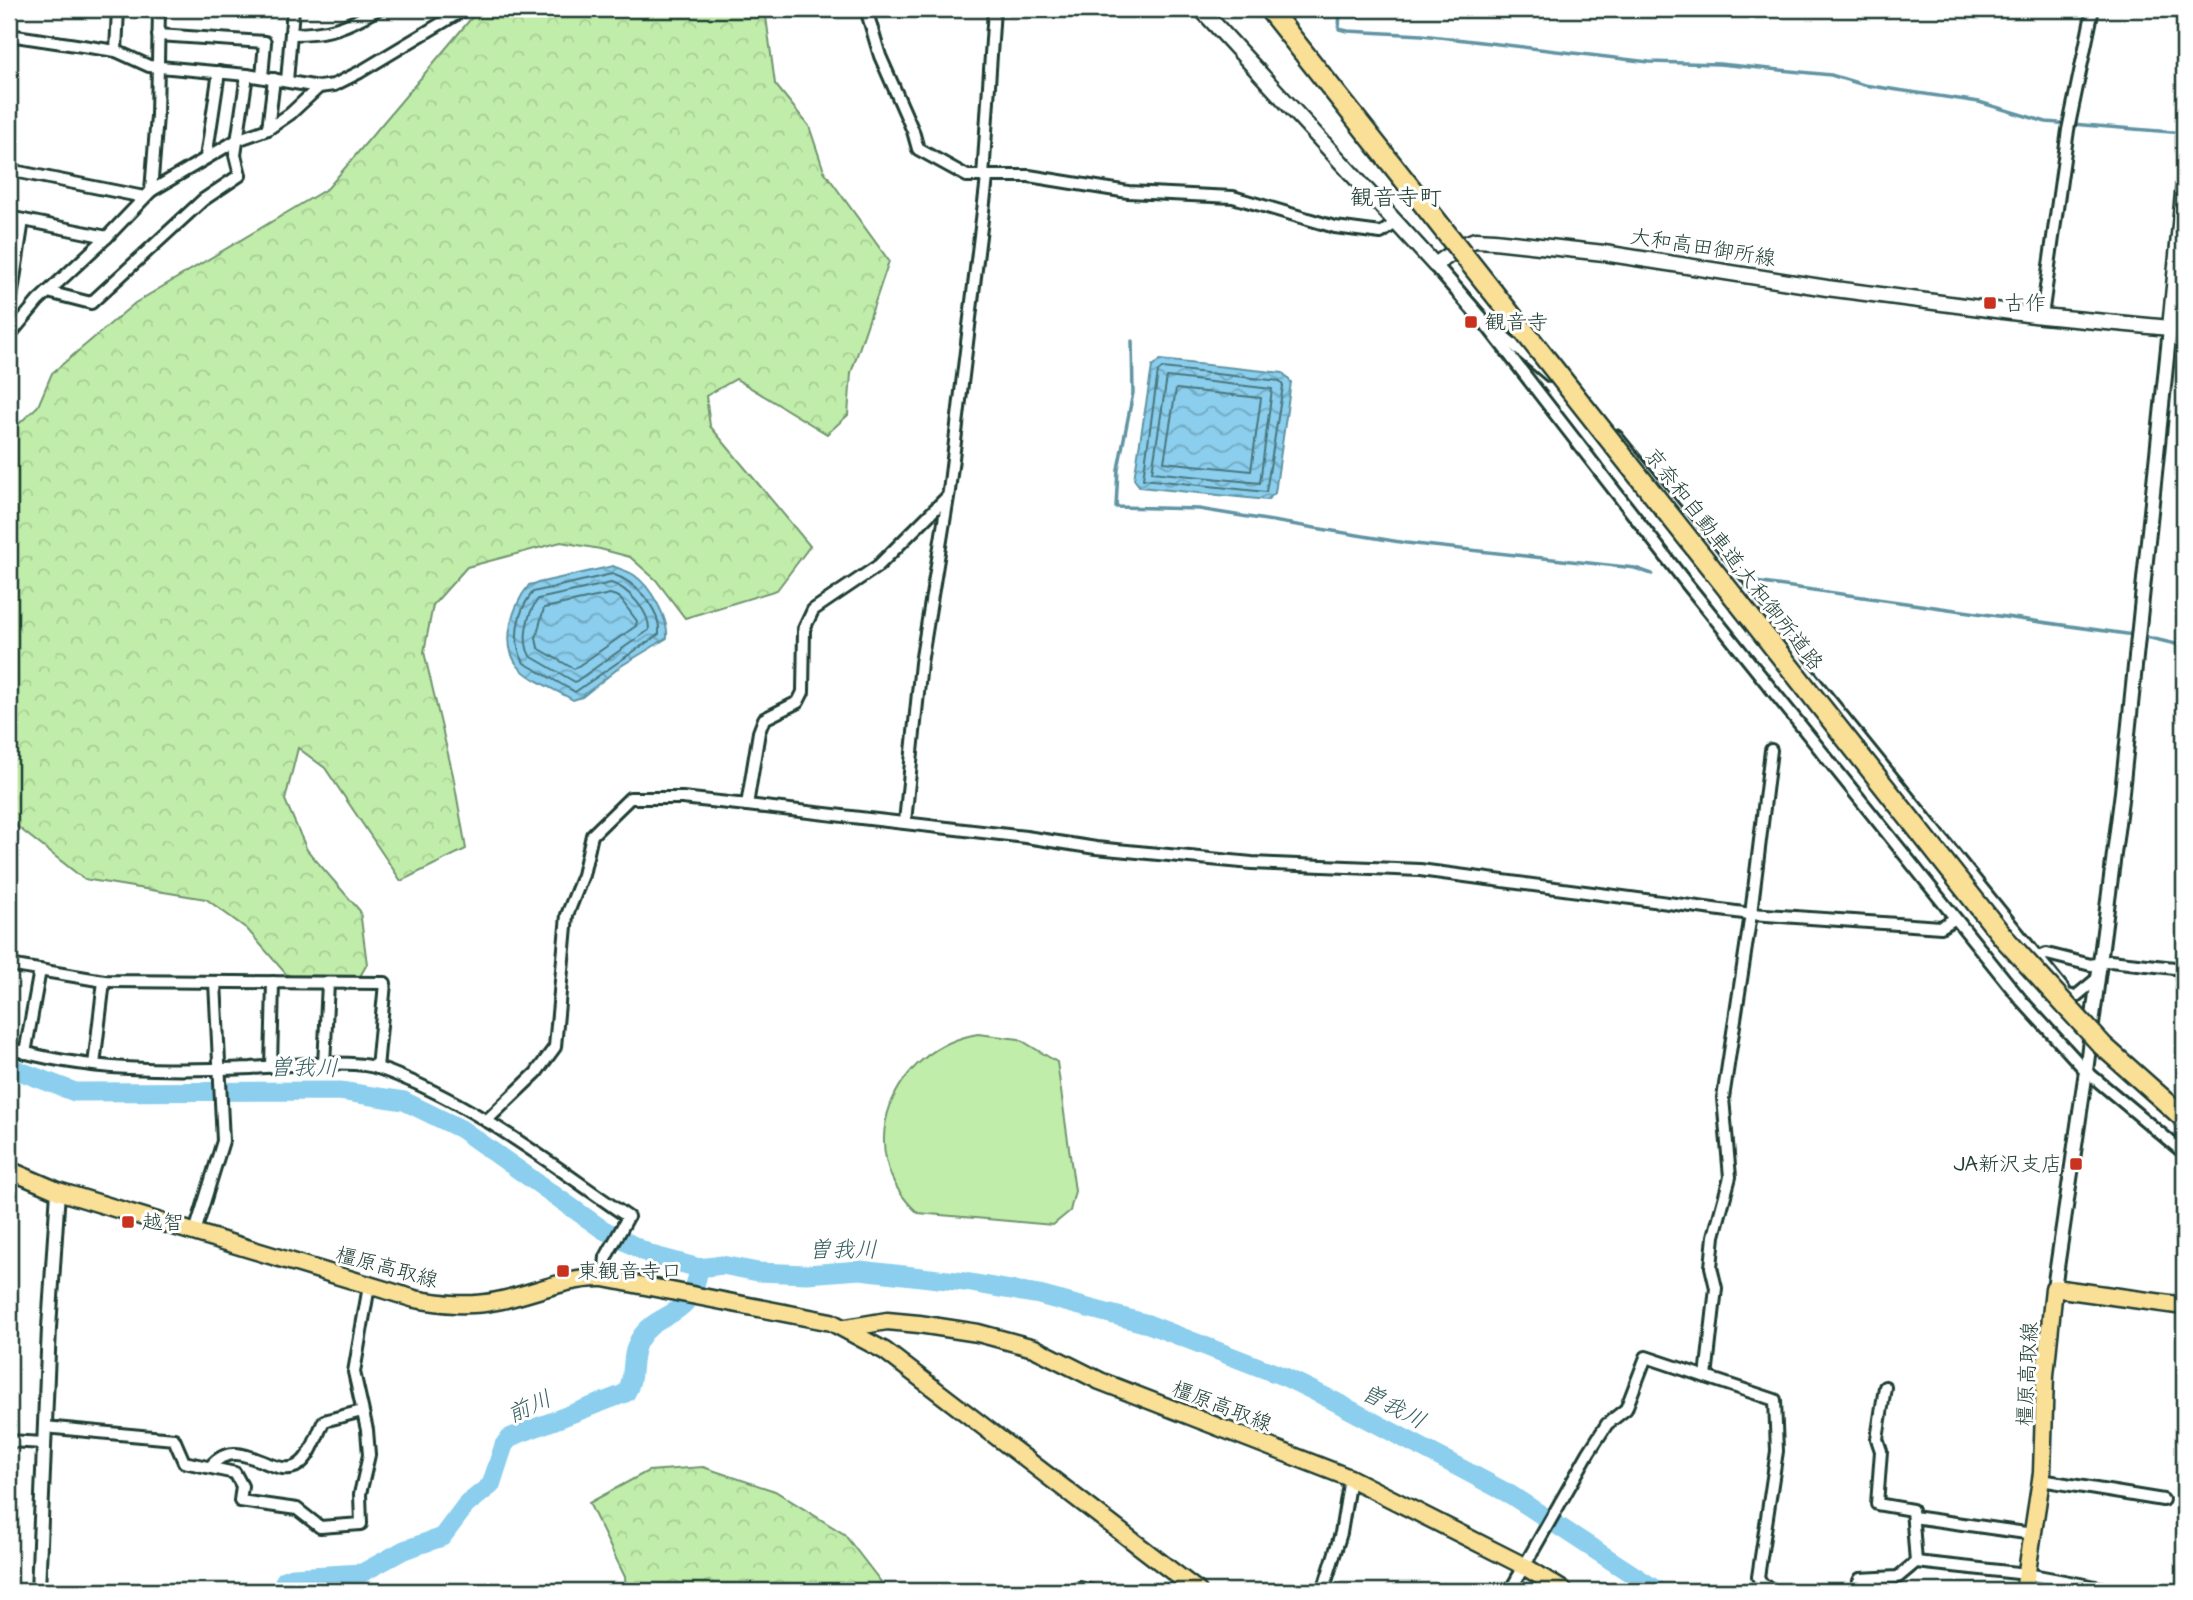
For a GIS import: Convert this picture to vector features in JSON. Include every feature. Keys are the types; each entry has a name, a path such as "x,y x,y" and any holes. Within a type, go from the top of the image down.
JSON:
{"highway":[{"name":"京奈和自動車道;大和御所道路","path":"1269,9 2004,938 2103,1046 2184,1118"}],"main road":[{"path":"1201,9 1435,265"},
{"path":"2177,327 2184,183"},
{"name":"大和高田御所線","path":"1435,265 1465,244 1475,240 1494,241 1604,253 1827,288 2042,316 2177,327"},
{"name":"橿原高取線","path":"9,1170 58,1191 415,1299 456,1304 495,1302 568,1281 604,1278 813,1317 846,1328 885,1351 1198,1591"},
{"path":"2054,1288 2184,1306"},
{"name":"橿原高取線","path":"2024,1591 2041,1480 2045,1375 2054,1288"},
{"name":"橿原高取線","path":"846,1328 887,1321 963,1331 1019,1343 1100,1381 1350,1478 1524,1566 1564,1591"}],"street":[{"path":"116,51 118,9"},
{"path":"147,194 159,9"},
{"path":"287,81 293,9"},
{"path":"291,34 323,34 346,27 378,9"},
{"path":"9,35 116,51 138,62 157,66 262,77 319,88 334,85 360,72 465,9"},
{"path":"866,9 880,56 913,131 918,149 954,170 985,178 1029,176 1128,192 1233,197 1335,227 1381,233 1397,222"},
{"path":"905,822 921,663 947,497 985,178 994,9"},
{"path":"2042,316 2069,125 2093,9"},
{"path":"158,35 265,42 262,77"},
{"path":"205,158 219,72"},
{"path":"48,292 91,303 203,200 240,175 235,155 247,75"},
{"path":"268,129 274,79"},
{"path":"9,336 48,292 107,237 147,194 237,140 268,129 319,88"},
{"path":"9,170 147,194"},
{"path":"9,217 107,237"},
{"path":"9,312 23,220"},
{"path":"1435,265 1480,317 1658,547 2049,1033 2086,1071 2184,1153"},
{"path":"1480,317 1519,348 1628,446 2068,995 2091,1021 2184,1106"},
{"path":"2054,1288 2100,963 2177,327"},
{"path":"747,805 759,732 764,719 798,702 803,692 804,629 813,610 878,566 947,497"},
{"path":"1706,1377 1716,1288 1711,1267 1714,1236 1730,1177 1723,1098 1751,915 1771,750"},
{"path":"486,1121 536,1073 555,1047 566,915 583,875 592,835 598,825 631,798 642,796 905,822 1096,848 1226,860 1420,870 1751,915 1941,927 1955,919"},
{"path":"2037,957 2047,954 2091,965 2110,961 2184,969"},
{"path":"9,965 104,981 386,983 377,1068"},
{"path":"25,1053 40,970"},
{"path":"2068,995 2075,997 2098,978"},
{"path":"93,1065 104,981"},
{"path":"195,1232 223,1141 215,982"},
{"path":"271,1067 273,982"},
{"path":"324,1065 328,984"},
{"path":"9,1048 93,1065 156,1071 220,1071 324,1065 377,1068 486,1121 628,1217 606,1257 604,1278"},
{"path":"38,1591 44,1427 58,1191"},
{"path":"44,1427 174,1438 184,1462 235,1473 242,1486 240,1501 297,1509 320,1527 361,1524 360,1494 369,1455 354,1372 369,1286"},
{"path":"1510,1591 1606,1424 1626,1409 1646,1357 1775,1400 1777,1451 1758,1577 1762,1584 1775,1591"},
{"path":"1885,1387 1877,1439 1881,1451 1877,1504 1912,1510 1916,1562"},
{"path":"211,1466 218,1457 232,1452 280,1467 295,1465 304,1460 324,1421 362,1411"},
{"path":"9,1441 44,1443"},
{"path":"1323,1591 1341,1533 1350,1478"},
{"path":"2041,1480 2163,1500"},
{"path":"1913,1517 2033,1534"},
{"path":"1854,1591 1860,1579 1898,1577 1916,1562 2027,1574 2117,1591"}],"green space":[{"path":"479,9 765,9 775,84 809,126 824,171 889,261 851,373 848,415 827,434 736,379 706,396 710,426 810,546 777,590 685,618 656,580 630,557 561,542 467,567 433,605 424,652 453,775 466,849 401,881 325,768 298,748 285,800 307,850 360,911 367,964 354,987 315,987 286,974 247,929 206,899 84,879 9,820 9,433 38,406 52,373 135,303 328,188"},
{"path":"978,1034 1019,1039 1057,1062 1075,1191 1070,1211 1053,1225 918,1213 897,1188 886,1161 884,1133 890,1106 903,1080 923,1059 948,1043"},
{"path":"703,1467 775,1491 844,1534 888,1591 626,1591 625,1577 589,1503 648,1471"}],"water":[{"path":"1160,360 1283,373 1291,382 1275,493 1267,500 1140,487 1134,479 1152,367"},
{"path":"613,566 634,575 646,587 662,612 667,638 621,666 582,697 573,700 536,680 518,666 513,657 509,636 514,613 529,585"}],"waterway":[{"path":"1340,9 1339,29 1348,31 1422,35 1649,62 1719,64 1831,75 1864,85 1979,102 2046,122 2184,133"},
{"path":"1132,341 1133,393 1118,469 1116,507 1199,509 1406,543 1635,568 1652,574"},
{"path":"1755,582 2134,635"},
{"path":"2142,636 2184,646"},
{"name":"曽我川","path":"9,1067 75,1092 340,1091 404,1101 461,1129 602,1229 651,1255 699,1268 722,1265 758,1272 807,1274 860,1270 965,1282 1039,1295 1148,1324 1285,1377 1332,1400 1511,1495 1658,1591"},
{"name":"前川","path":"279,1591 285,1580 293,1577 362,1573 404,1550 442,1537 466,1505 491,1485 504,1445 511,1437 626,1393 639,1340 655,1323 682,1307 695,1286 699,1268"}],"place":[{"name":"古作","path":"1990,303"},
{"name":"観音寺","path":"1471,322"},
{"name":"JA新沢支店","path":"2076,1164"},
{"name":"越智","path":"128,1222"},
{"name":"東観音寺口","path":"563,1271"}],"district":[{"name":"観音寺町","path":"1396,197"}]}
